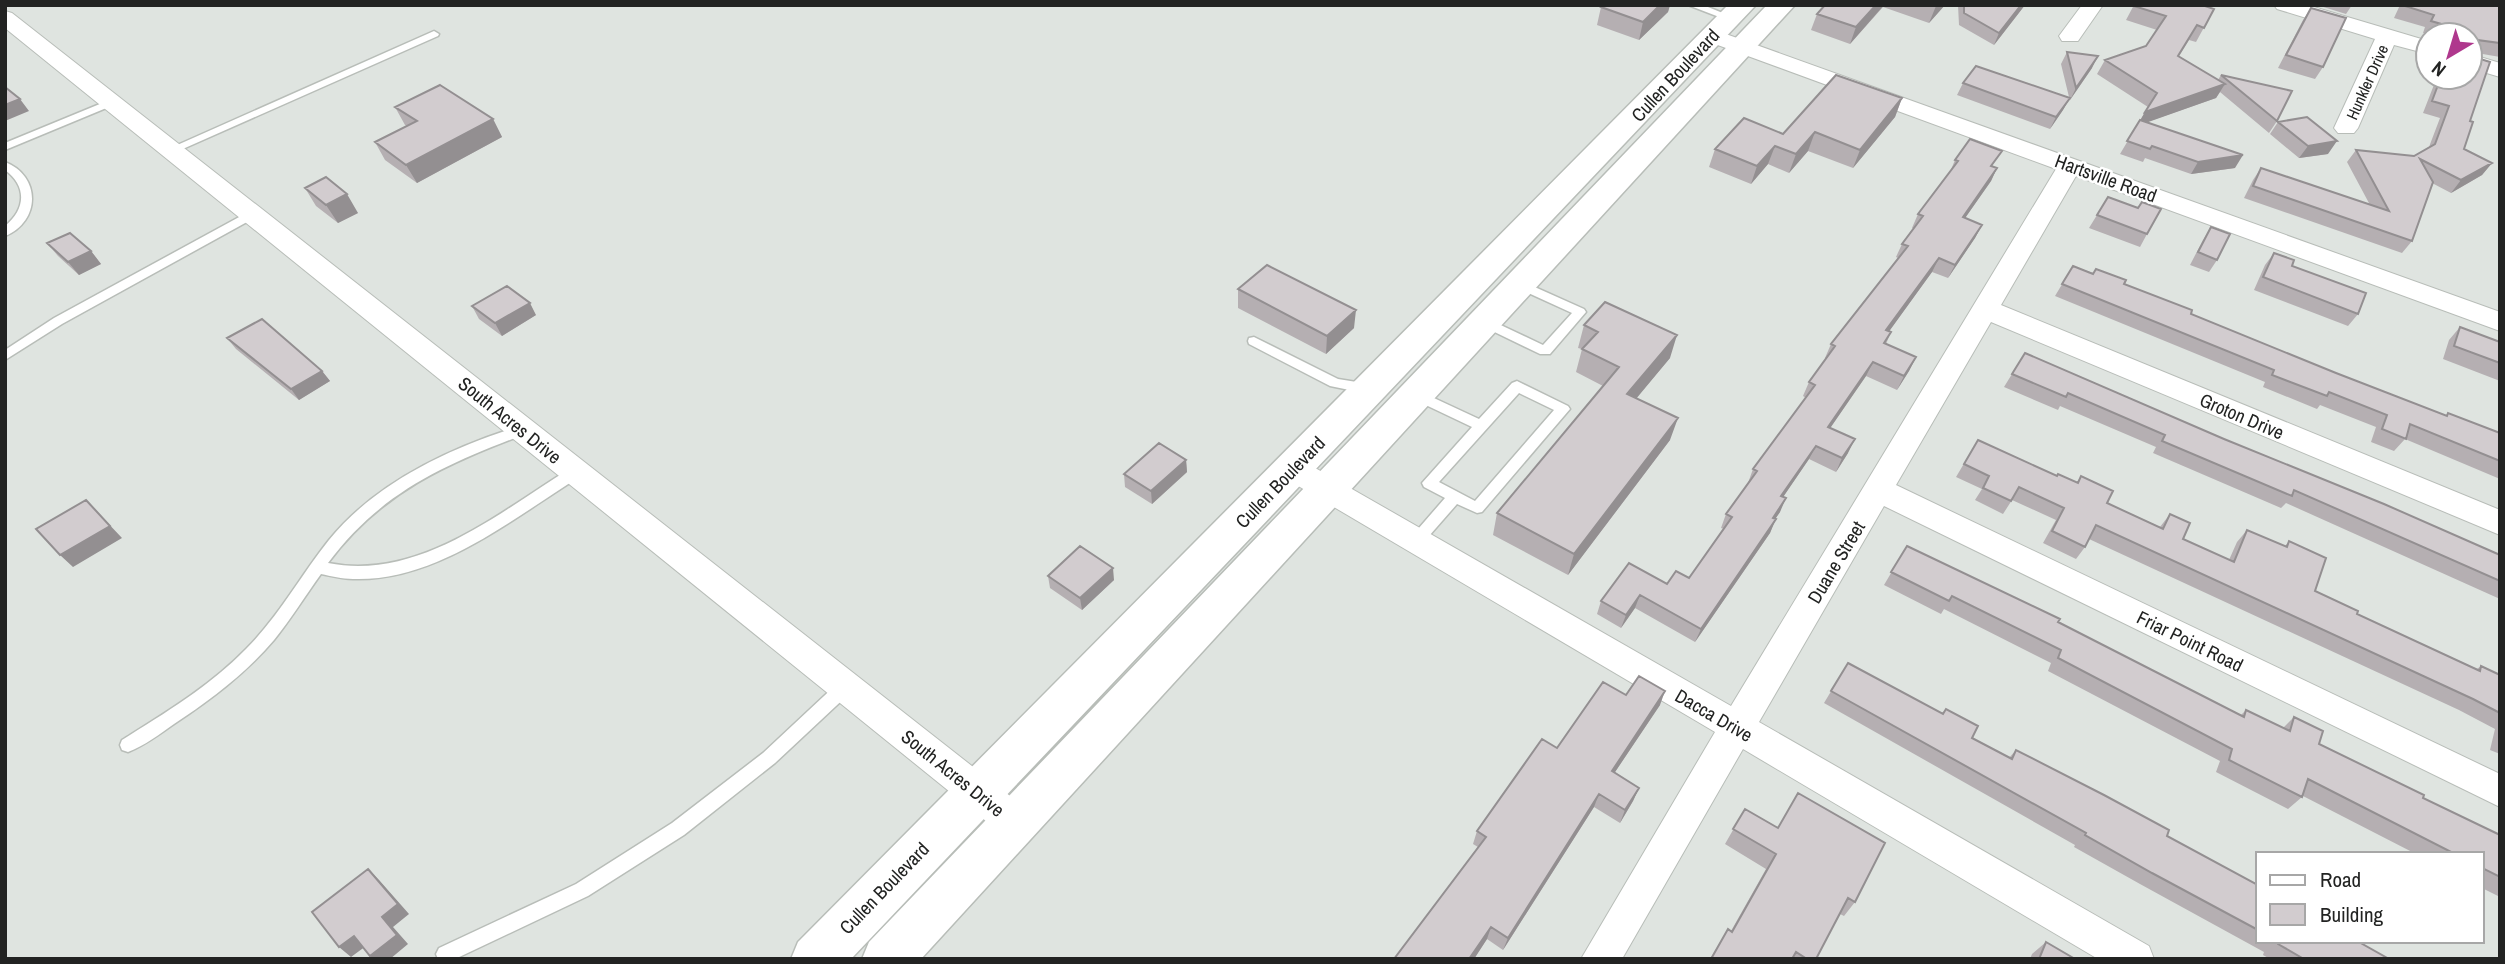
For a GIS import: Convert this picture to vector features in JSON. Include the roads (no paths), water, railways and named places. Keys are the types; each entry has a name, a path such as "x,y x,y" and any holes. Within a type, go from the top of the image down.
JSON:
{"main road":[{"name":"Cullen Boulevard","path":"887,959 1015,822 1311,479 1371,389 1503,285 1623,153 1732,26 1782,5"},
{"name":"Cullen Boulevard","path":"816,959 976,792 1311,479 1416,395 1484,322 1503,285"}],"street":[{"path":"2070,36 2093,5"},
{"path":"2284,5 2414,44"},
{"name":"South Acres Drive","path":"5,17 1015,822"},
{"name":"Hartsville Road","path":"1732,26 2070,165 2500,322"},
{"name":"Hunkler Drive","path":"2346,128 2387,36"},
{"name":"Duane Street","path":"1600,959 2070,165"},
{"name":"Groton Drive","path":"1985,309 2500,523"},
{"name":"Dacca Drive","path":"1311,479 2135,959"},
{"name":"Friar Point Road","path":"1879,490 2500,791"}],"lane":[{"path":"1693,5 1732,26"},
{"path":"172,150 434,34"},
{"path":"5,147 112,102"},
{"path":"5,164 16,171 27,186 28,204 20,222 5,232"},
{"path":"5,356 58,321 252,214"},
{"path":"1484,322 1545,351 1580,312 1503,285"},
{"path":"1254,341 1335,383 1371,389"},
{"path":"1517,386 1563,409 1477,508 1429,483 1481,426 1517,386"},
{"path":"1416,395 1481,426"},
{"path":"128,745 192,704 236,668 268,636 353,522 410,480 458,456 523,430"},
{"path":"317,567 337,574 394,569 437,556 477,535 576,472"},
{"path":"1417,540 1455,496"},
{"path":"444,954 582,890 678,829 769,758 845,687"}]}
